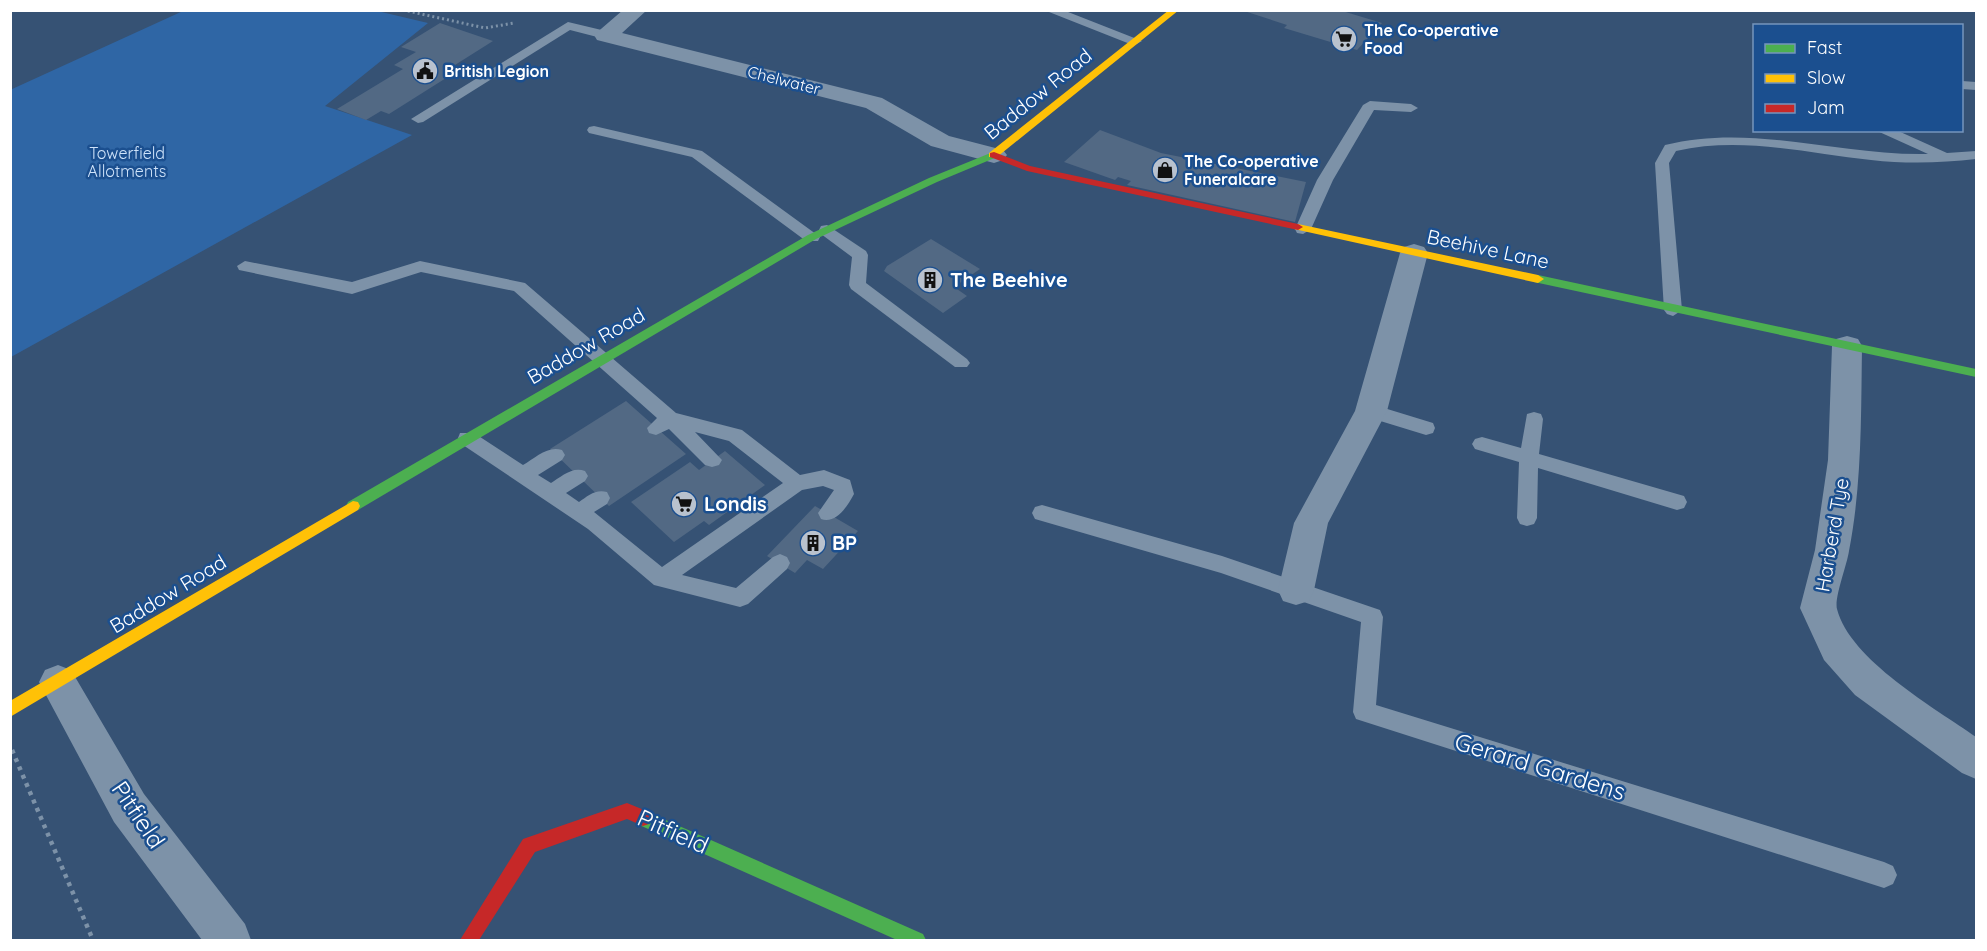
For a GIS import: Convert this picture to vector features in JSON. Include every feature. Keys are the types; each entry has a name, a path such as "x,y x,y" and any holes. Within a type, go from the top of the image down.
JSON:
{"main road":[{"name":"Baddow Road","path":"10,710 467,438 819,234 994,155 1175,10"},
{"name":"Beehive Lane","path":"994,155 1027,168 1673,310 1977,373"},
{"name":"Pitfield","path":"469,940 529,845 627,811 917,940"}],"street":[{"path":"605,35 637,10"},
{"name":"Chelwater","path":"605,35 874,103 940,141 994,155"},
{"path":"1296,590 1311,523 1371,411 1414,253"},
{"name":"Harberd Tye","path":"1848,346 1844,460 1832,550 1818,608 1837,648 1868,682 1977,760"},
{"name":"Pitfield","path":"58,682 129,808 229,940"}],"lane":[{"path":"1050,10 1135,41"},
{"path":"418,119 568,26 605,35"},
{"path":"1303,229 1325,180 1370,105 1411,108"},
{"path":"594,130 697,153 819,234 861,255 857,285 961,363"},
{"path":"1888,132 1948,157"},
{"path":"1673,310 1662,164 1670,148 1693,140 1735,140 1875,156 1977,155"},
{"path":"245,266 352,288 420,266 519,287 600,360 639,402 684,443 712,460"},
{"path":"1371,411 1426,428"},
{"path":"1527,518 1529,458 1534,419"},
{"path":"663,423 735,435 797,483"},
{"path":"467,438 579,512 661,579 740,598 780,563"},
{"path":"1482,444 1677,502"},
{"path":"523,475 555,454"},
{"path":"551,493 578,476"},
{"path":"661,579 757,501 797,483 825,478 843,485 844,494 828,513"},
{"path":"579,512 600,498"},
{"name":"Gerard Gardens","path":"1042,513 1222,565 1372,617 1364,712 1884,875"}],"path":[{"path":"403,10 485,28 539,18 568,26"},
{"path":"10,747 93,940"}],"green space":[{"name":"Towerfield Allotments","path":"373,10 428,23 325,106 412,135 11,357 10,90 183,11"}],"building":[{"name":"The Co-operative Food","path":"1241,10 1339,10 1382,23 1357,50 1284,28 1287,25"},
{"name":"British Legion","path":"440,23 493,41 447,70 454,73 389,114 381,111 366,120 337,109 403,69 394,65 416,52 401,47"},
{"name":"The Co-operative Funeralcare","path":"1100,130 1161,153 1306,182 1295,222 1127,185 1131,181 1118,177 1115,180 1064,162"},
{"name":"The Beehive","path":"931,239 980,269 954,287 967,296 943,313 884,271 887,266"},
{"path":"626,401 686,454 609,506 550,449"},
{"name":"Londis","path":"725,451 765,485 709,525 704,521 674,542 631,502 690,462 699,470"},
{"name":"BP","path":"815,506 858,531 823,569 807,560 795,573 767,556"}],"traffic: fast":[{"path":"353,506 812,237 933,180 993,155"},
{"path":"1538,279 1976,373"},
{"path":"643,818 917,940"}],"traffic: slow":[{"path":"993,155 1175,10"},
{"path":"1298,227 1538,279"},
{"path":"10,710 353,506"}],"traffic: jam":[{"path":"994,155 1027,168 1298,227"},
{"path":"469,940 529,845 627,811 643,818"}],"place":[{"name":"The Co-operative Food","path":"1344,39"},
{"name":"British Legion","path":"425,71"},
{"name":"The Co-operative Funeralcare","path":"1165,170"},
{"name":"The Beehive","path":"930,280"},
{"name":"Londis","path":"684,504"},
{"name":"BP","path":"813,543"}]}
